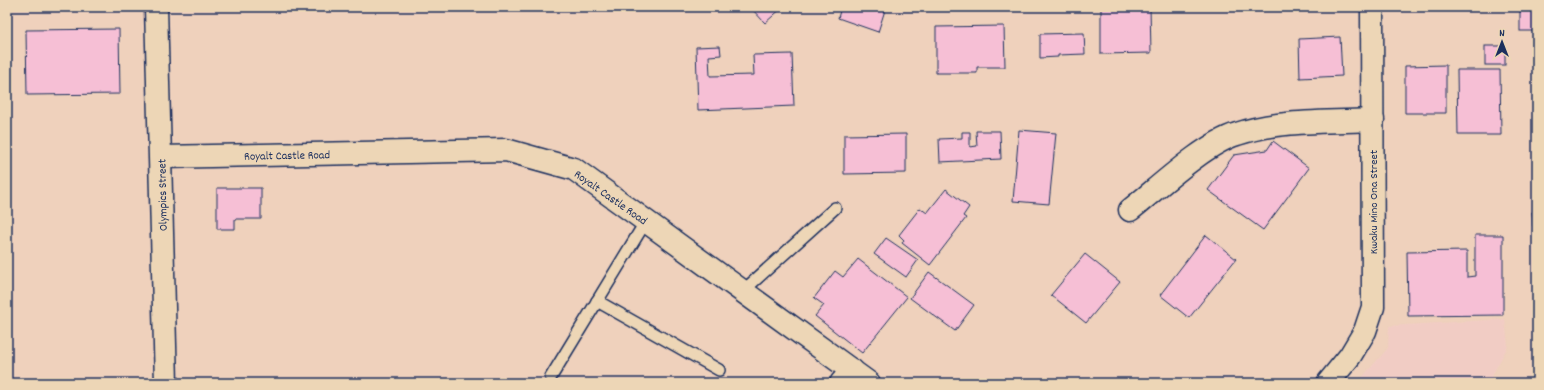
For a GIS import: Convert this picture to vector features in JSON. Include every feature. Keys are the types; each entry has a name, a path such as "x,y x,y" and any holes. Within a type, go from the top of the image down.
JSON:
{"street":[{"name":"Olympics Street","path":"156,7 166,383"},
{"name":"Kwaku Mino Ona Street","path":"1328,383 1350,356 1365,331 1373,307 1372,7"},
{"path":"1130,210 1210,147 1236,134 1266,126 1373,120"},
{"name":"Royalt Castle Road","path":"161,157 506,150 574,169 743,291 854,379"}],"lane":[{"path":"743,291 835,208"},
{"path":"551,377 646,221"},
{"path":"597,301 719,370"}],"shaded area":[{"path":"1505,319 1508,346 1488,383 1357,383 1388,348 1389,326"}],"building":[{"path":"750,7 783,7 765,23"},
{"path":"841,7 886,7 878,32 838,18"},
{"path":"1101,7 1150,7 1151,53 1101,54"},
{"path":"1520,7 1537,7 1537,31 1520,31"},
{"path":"1004,26 1005,67 977,67 977,73 936,73 936,27"},
{"path":"119,29 120,94 27,95 26,30"},
{"path":"1084,33 1085,54 1058,55 1058,57 1040,58 1040,34"},
{"path":"1340,37 1342,76 1300,78 1299,39"},
{"path":"720,46 721,55 709,56 710,76 754,75 753,55 792,54 794,106 698,110 696,47"},
{"path":"1485,46 1505,46 1505,65 1485,65"},
{"path":"1446,65 1446,113 1405,113 1405,66"},
{"path":"1457,70 1500,70 1501,135 1458,135"},
{"path":"1019,130 1056,133 1049,204 1013,201"},
{"path":"976,131 1000,131 1001,159 940,162 939,139 962,138 962,132 970,132 970,147 977,146"},
{"path":"906,134 906,173 844,174 844,135"},
{"path":"1273,141 1309,168 1263,230 1208,190 1234,155 1267,150"},
{"path":"217,188 261,188 261,219 235,219 235,229 217,229"},
{"path":"946,189 969,207 963,216 966,218 930,265 902,243 904,240 899,235 920,208 927,213"},
{"path":"1532,212 1537,212 1537,226 1533,226"},
{"path":"1206,235 1236,259 1189,318 1160,295"},
{"path":"1475,235 1503,235 1503,315 1408,316 1407,252 1467,251 1467,277 1475,276"},
{"path":"886,238 918,260 906,277 874,254"},
{"path":"1085,254 1120,282 1086,323 1051,295"},
{"path":"858,259 907,297 862,353 815,316 824,305 814,298 835,271 843,277"},
{"path":"929,272 974,305 955,331 910,298"}]}
